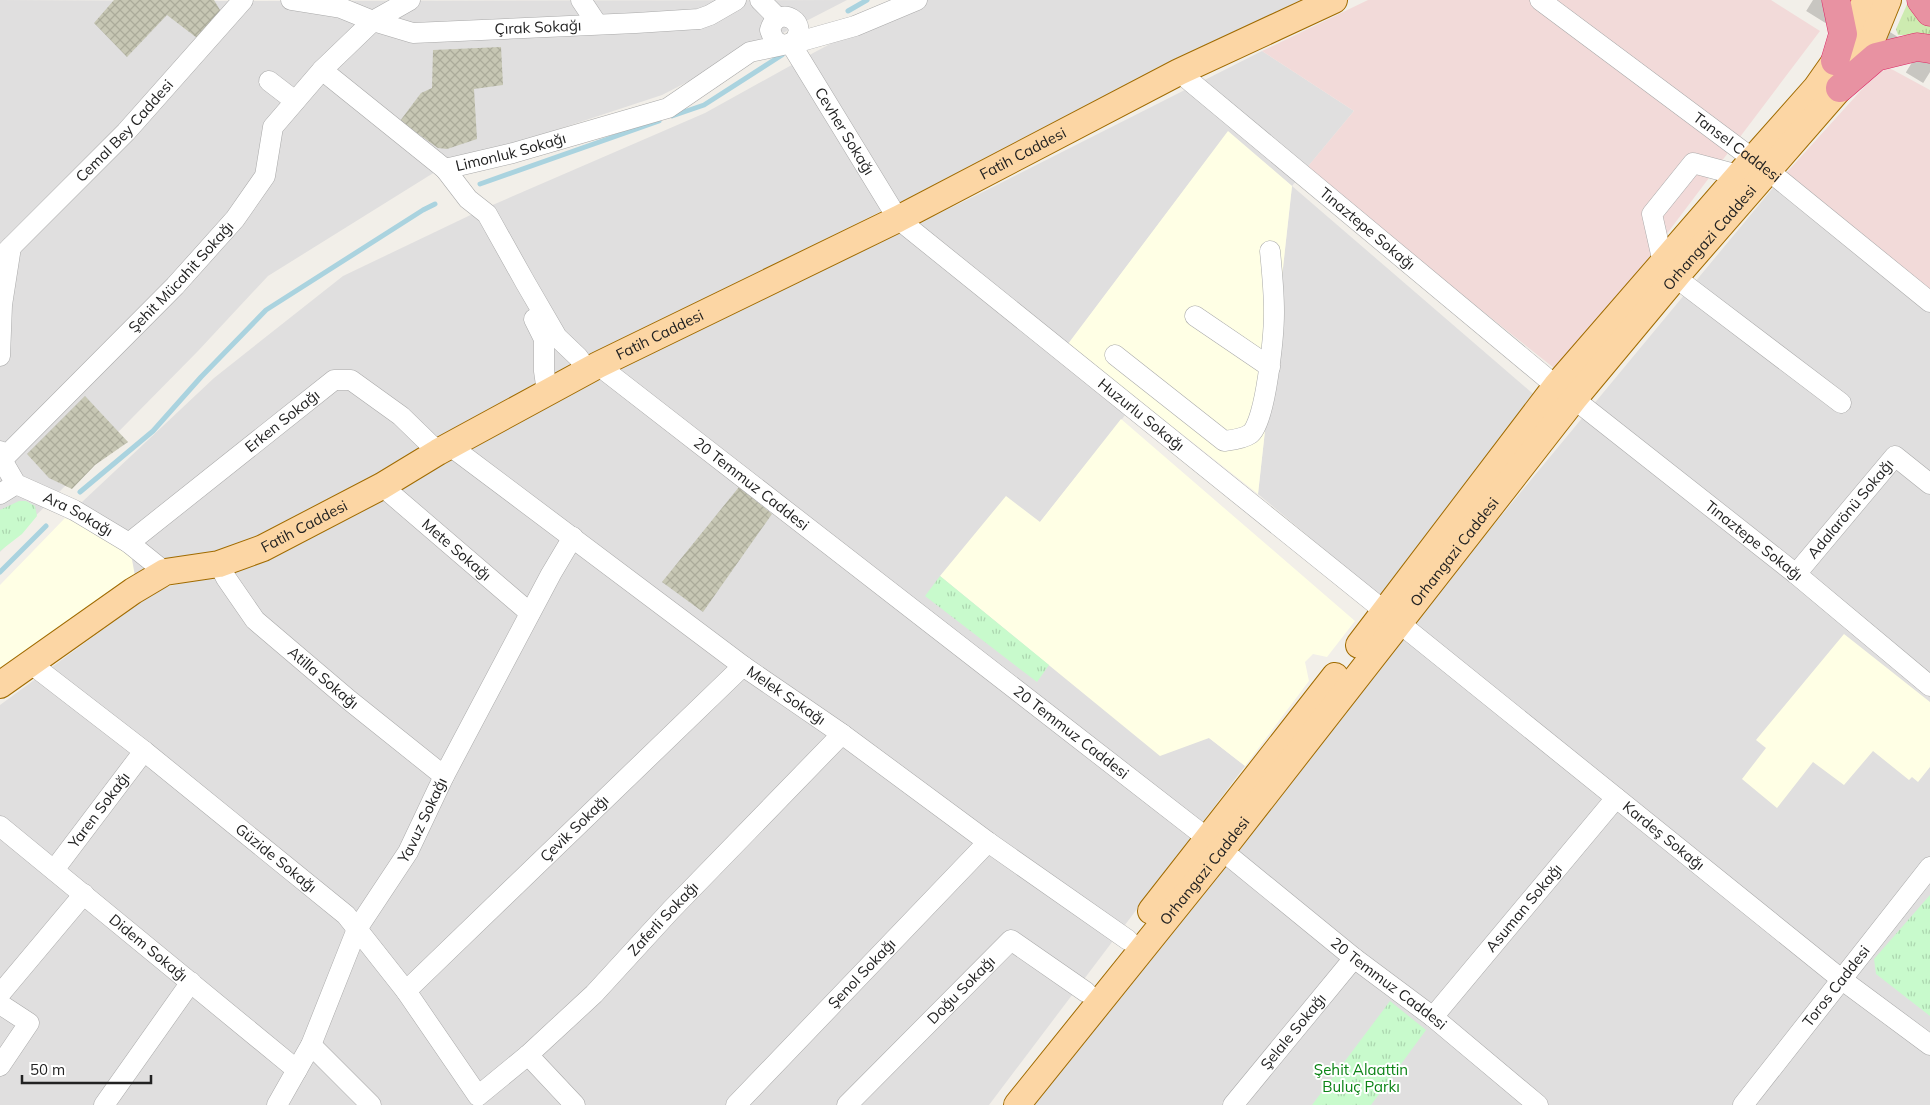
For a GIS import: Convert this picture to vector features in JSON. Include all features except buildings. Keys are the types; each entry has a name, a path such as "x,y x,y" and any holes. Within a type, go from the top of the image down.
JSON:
{"highway":[{"path":"1836,0 1843,34 1836,61"},
{"path":"1921,0 1930,12"},
{"path":"1840,88 1876,57 1917,46 1930,49"}],"main road":[{"name":"Fatih Caddesi","path":"0,685 132,591 166,572 219,564 262,548 382,486 444,448 593,368 898,219 1179,72 1334,0"},
{"name":"Orhangazi Caddesi","path":"1017,1105 1215,844 1392,618 1565,392 1753,169 1816,88 1836,61 1866,0"},
{"name":"Orhangazi Caddesi","path":"1753,169 1840,88 1868,49 1888,0"},
{"name":"Orhangazi Caddesi","path":"996,1105 1128,940 1215,844"}],"street":[{"name":"Cemal Bey Caddesi","path":"6,253 126,132 243,0"},
{"name":"Çırak Sokağı","path":"291,0 339,4 373,21 413,33 699,18 710,15 736,0"},
{"path":"322,70 373,21 410,0"},
{"path":"581,0 597,24"},
{"path":"760,0 778,18 788,17 797,24 799,34 796,40 786,45"},
{"name":"Limonluk Sokağı","path":"322,70 445,169 514,153 668,108 750,52 786,45 854,26 916,0"},
{"name":"Tansel Caddesi","path":"1540,0 1753,169 1930,302"},
{"name":"Cevher Sokağı","path":"786,45 898,219"},
{"name":"Şehit Mücahit Sokağı","path":"1,456 175,286 235,219 265,176 273,127 322,70"},
{"name":"Tınaztepe Sokağı","path":"1179,72 1565,392 1796,574 1930,686"},
{"path":"269,81 295,101"},
{"path":"1753,169 1693,163 1652,214 1669,270 1841,403"},
{"path":"445,169 468,199 474,220 540,328 544,339 544,371 547,392"},
{"name":"20 Temmuz Caddesi","path":"468,199 488,214 524,282 558,337 578,357 1215,844 1354,958 1433,1017 1538,1105"},
{"name":"Huzurlu Sokağı","path":"898,219 1392,618"},
{"path":"1115,354 1224,441 1234,440 1251,434 1259,422 1270,367 1274,313 1270,250"},
{"path":"0,356 6,253"},
{"path":"1195,316 1270,367"},
{"name":"Erken Sokağı","path":"129,543 334,380 351,380 444,448"},
{"path":"1205,467 1224,441"},
{"name":"Melek Sokağı","path":"444,448 573,537 743,666 842,734 988,842 1128,940"},
{"name":"Ara Sokağı","path":"1,456 8,489 74,510 129,543 166,572"},
{"name":"Adalarönü Sokağı","path":"1796,574 1895,456 1930,484"},
{"name":"Mete Sokağı","path":"382,486 530,613"},
{"name":"Yavuz Sokağı","path":"277,1105 311,1045 358,929 408,852 444,776 530,613 573,537"},
{"name":"Atilla Sokağı","path":"219,564 226,578 255,620 349,700 444,776"},
{"name":"Kardeş Sokağı","path":"1392,618 1841,979 1930,1045"},
{"name":"Güzide Sokağı","path":"30,663 144,751 346,915 406,991 478,1096"},
{"name":"Çevik Sokağı","path":"406,991 743,666"},
{"name":"Zaferli Sokağı","path":"478,1096 528,1055 594,994 671,910 842,734"},
{"name":"Yaren Sokağı","path":"54,870 144,751"},
{"name":"Asuman Sokağı","path":"1433,1017 1616,798"},
{"name":"Didem Sokağı","path":"0,826 297,1070"},
{"name":"Şenol Sokağı","path":"736,1105 988,842"},
{"name":"Toros Caddesi","path":"1743,1105 1930,867"},
{"path":"0,994 84,894"},
{"name":"Doğu Sokağı","path":"846,1105 1011,940 1086,992"},
{"name":"Şelale Sokağı","path":"1233,1105 1354,958"},
{"path":"104,1105 191,982"},
{"path":"0,1004 29,1023 0,1066"},
{"path":"311,1045 371,1105"},
{"path":"528,1055 575,1105"}],"shaded area":[{"path":"0,0 847,0 662,95 443,167 268,276 198,351 0,552"},
{"path":"114,0 214,0 220,10 219,14 197,38 167,15 127,57 94,23"},
{"path":"914,0 1305,0 693,305 258,543 135,576 65,518 214,378 343,276 481,210 705,113"},
{"path":"1368,0 1771,0 1820,31 1644,264 1554,368 1305,170 1354,111 1262,51"},
{"path":"501,47 503,85 474,89 477,139 447,149 438,148 400,121 421,93 432,88 433,50"},
{"path":"1262,51 1354,111 1292,186 1228,132 1068,344 1138,399 1040,522 1209,738 1245,766 989,1105 0,1105 0,705 157,590 281,554 595,381 985,191"},
{"path":"1884,65 1930,90 1930,303 1777,183"},
{"path":"1228,131 1292,186 1258,494 1068,344"},
{"path":"1777,183 1930,305 1930,1105 1023,1105 1399,639"},
{"path":"1292,186 1538,398 1380,596 1258,494"},
{"path":"85,396 128,442 95,465 72,489 49,478 27,454"},
{"path":"1121,419 1355,621 1327,657 1313,654 1305,662 1309,681 1245,766 1209,738 1160,756 940,576 1006,496 1040,522"},
{"path":"739,487 772,514 703,612 662,582"},
{"path":"65,518 103,534 131,554 135,576 0,674 0,585"},
{"path":"1844,634 1930,702 1930,767 1918,782 1912,777 1909,780 1873,751 1844,785 1813,762 1777,808 1742,779 1766,748 1756,740"}],"green space":[{"path":"1909,0 1930,22 1930,35 1898,35 1896,29"},
{"path":"19,501 26,501 35,506 37,516 22,534 0,551 0,510"},
{"path":"940,576 1049,665 1037,682 925,596"},
{"path":"1930,895 1930,1016 1876,974 1874,959"},
{"name":"Şehit Alaattin Buluç Parkı","path":"1390,1001 1426,1030 1371,1105 1312,1105"}],"waterway":[{"path":"848,11 867,0"},
{"path":"672,116 704,105 782,55"},
{"path":"480,184 659,121"},
{"path":"80,492 153,431 201,377 266,310 435,204"},
{"path":"0,572 46,526"}],"tunnel":[{"path":"1813,0 1930,72"}]}
